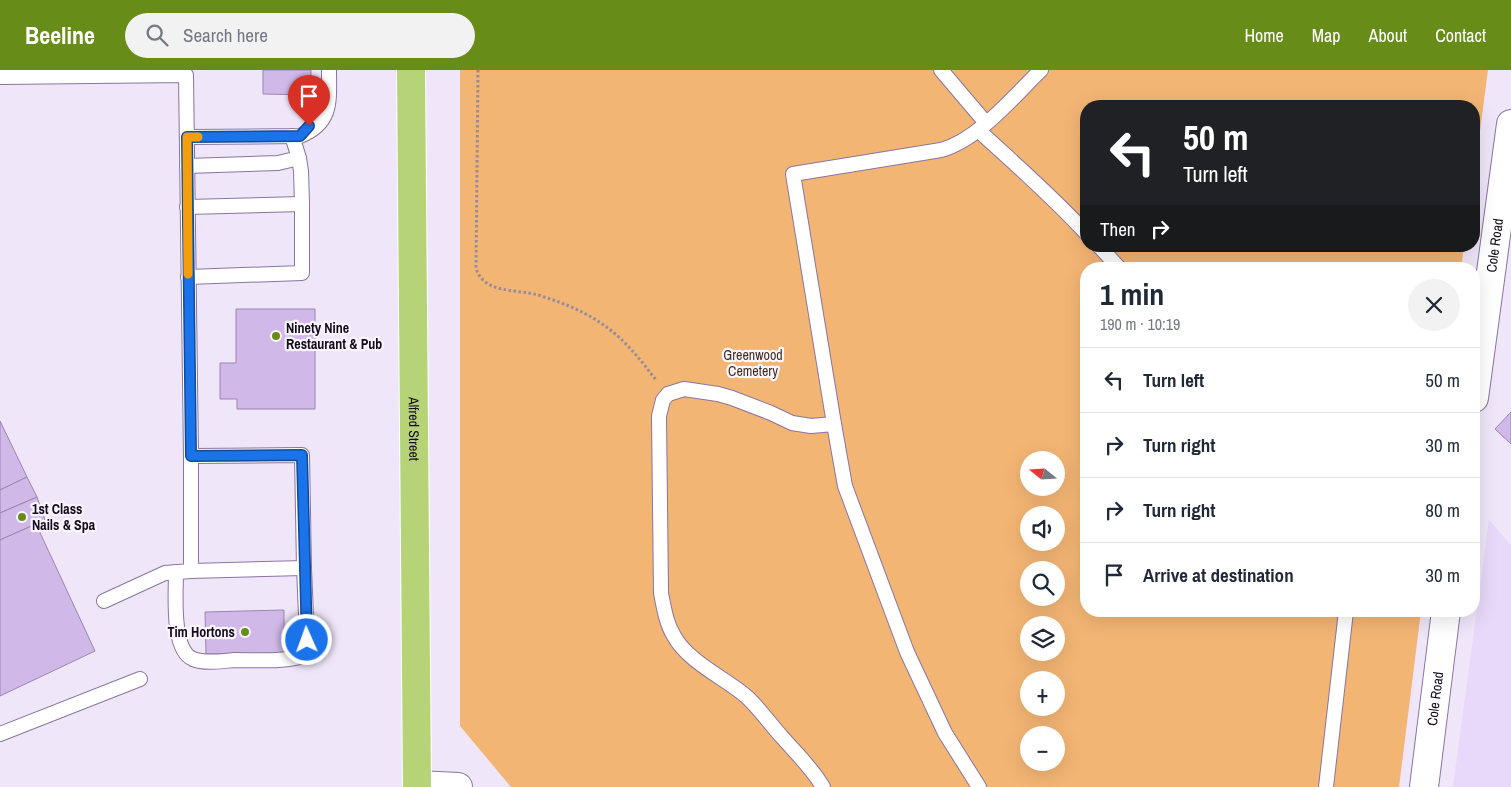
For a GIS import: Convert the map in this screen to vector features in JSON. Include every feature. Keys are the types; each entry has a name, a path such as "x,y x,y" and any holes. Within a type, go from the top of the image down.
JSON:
{"main road":[{"name":"Alfred Street","path":"411,70 417,786"}],"street":[{"name":"Cole Road","path":"1480,374 1499,297 1511,124"},
{"name":"Cole Road","path":"1424,787 1445,617"},
{"path":"417,786 458,787"}],"lane":[{"path":"296,136 316,116 321,93 321,70"},
{"path":"187,137 296,136 312,131 320,125 328,105 329,70"},
{"path":"942,70 982,126 1080,226"},
{"path":"979,787 945,733 907,652 845,486 793,174 941,150 958,144 982,126 1041,70"},
{"path":"0,77 189,73 187,166 191,456 190,571"},
{"path":"188,276 302,273 301,171 296,136"},
{"path":"187,166 278,163 299,158"},
{"path":"188,207 302,204"},
{"path":"1104,252 1114,262"},
{"path":"823,787 804,760 754,704 682,648 669,626 664,612 661,593 660,416 663,400 668,394 684,389 718,394 746,403 792,423 811,426 834,424"},
{"path":"176,572 177,631 183,649 192,659 209,661 287,660 300,657 306,648 302,455 191,456"},
{"path":"104,601 165,573 304,568"},
{"path":"1326,787 1345,617"},
{"path":"0,734 140,678"}],"path":[{"path":"478,70 476,268 479,278 492,286 536,295 566,304 590,315 625,342 668,394"}],"shaded area":[{"path":"1489,520 1511,545 1511,787 1453,787 1476,617 1480,617 1480,587"}],"green space":[{"name":"Greenwood Cemetery","path":"460,70 1488,70 1480,131 1480,100 1080,100 1080,252 1463,252 1462,262 1080,262 1080,617 1420,617 1399,787 511,787 460,726"}],"building":[{"path":"263,70 311,70 311,95 263,94"},
{"name":"Ninety Nine Restaurant & Pub","path":"236,309 315,309 315,409 237,409 237,399 220,399 220,363 236,363"},
{"path":"1511,412 1511,444 1495,429"},
{"path":"0,421 27,477 0,490"},
{"path":"27,477 37,497 0,513 0,490"},
{"name":"1st Class Nails & Spa","path":"37,497 45,520 0,540 0,513"},
{"path":"36,524 95,651 0,696 0,540"},
{"name":"Tim Hortons","path":"284,610 284,653 206,654 205,612"}],"slow traffic":[{"path":"188,274 187,137 198,137"}],"place":[{"name":"Ninety Nine Restaurant & Pub","path":"276,336"},
{"name":"1st Class Nails & Spa","path":"22,517"},
{"name":"Tim Hortons","path":"245,632"}],"route":[{"path":"307,640 302,455 191,456 187,137 300,136 309,126"}]}
